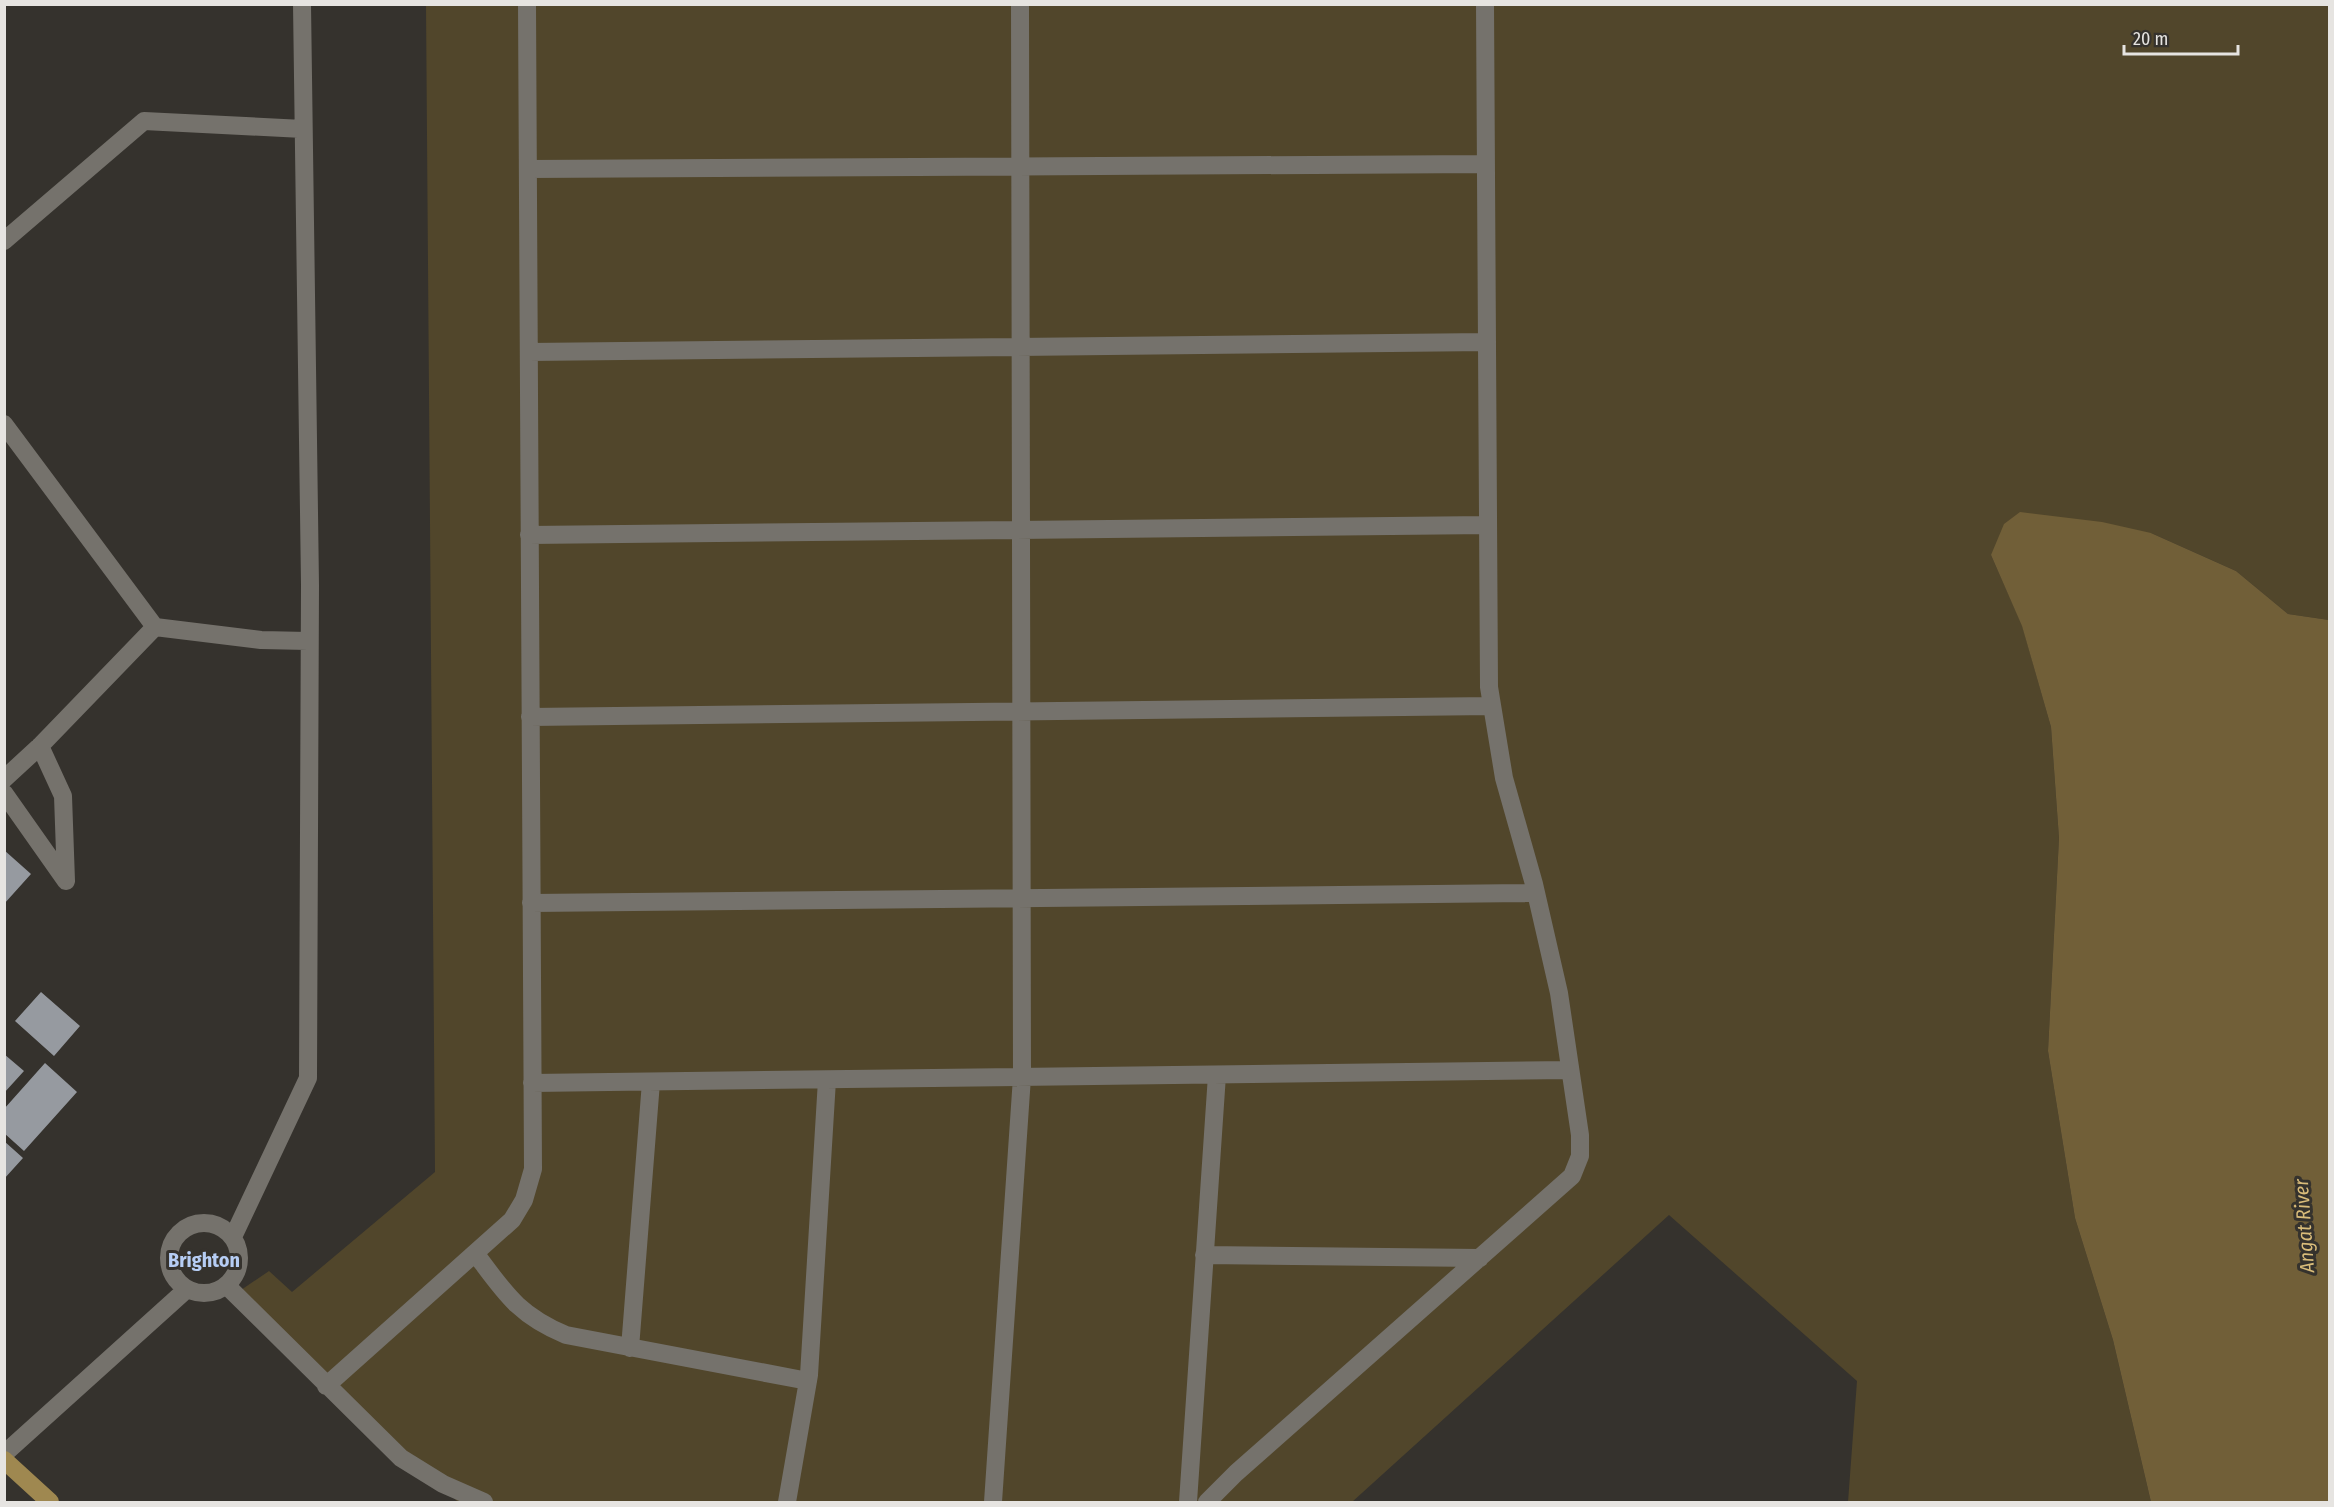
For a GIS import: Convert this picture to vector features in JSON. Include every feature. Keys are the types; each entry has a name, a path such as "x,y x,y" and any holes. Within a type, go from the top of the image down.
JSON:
{"main road":[{"path":"4,1460 50,1503"}],"street":[{"path":"233,1237 308,1078 310,585 302,4"},
{"path":"326,1386 512,1220 524,1200 533,1169 527,4"},
{"path":"993,1503 1022,1077 1020,4"},
{"path":"1207,1503 1236,1473 1572,1176 1580,1156 1559,993 1536,893 1504,778 1489,687 1485,4"},
{"path":"4,241 144,120 303,129"},
{"path":"528,169 1486,164"},
{"path":"529,352 1487,342"},
{"path":"4,424 155,627 261,640 308,641"},
{"path":"530,535 1488,525"},
{"path":"4,779 40,747 155,627"},
{"path":"530,717 1492,706"},
{"path":"4,793 66,881 63,796 40,747"},
{"path":"531,903 1536,893"},
{"path":"532,1083 1570,1071"},
{"path":"1188,1503 1217,1075"},
{"path":"787,1503 808,1381 827,1080"},
{"path":"630,1348 651,1082"},
{"path":"202,1223 214,1224 233,1237 238,1248 239,1260 237,1271 226,1285 212,1293 200,1293 187,1289 172,1274 169,1252 181,1232 202,1223"},
{"path":"475,1253 514,1306 531,1318 566,1335 808,1381"},
{"path":"1204,1255 1480,1258"},
{"path":"226,1285 401,1458 443,1484 484,1503"},
{"path":"4,1454 187,1289"}],"shaded area":[{"path":"426,5 2329,5 2329,620 2288,614 2236,571 2151,533 1991,555 2022,625 2051,727 2059,838 2048,1051 2075,1218 2113,1340 2151,1502 1848,1502 1857,1381 1669,1215 1352,1502 458,1502 241,1290 269,1271 292,1292 435,1172"}],"water":[{"name":"Angat River","path":"2020,512 2102,522 2151,533 2236,571 2288,614 2329,620 2329,1502 2151,1502 2113,1340 2075,1218 2048,1051 2059,838 2051,727 2022,626 1991,555 2004,524"}],"building":[{"path":"4,850 31,874 4,904"},
{"path":"41,992 80,1026 54,1056 15,1021"},
{"path":"4,1054 24,1071 4,1093"},
{"path":"45,1063 77,1092 24,1151 4,1133 4,1109"},
{"path":"4,1141 23,1158 4,1179"}],"district":[{"name":"Brighton","path":"204,1260"}]}
